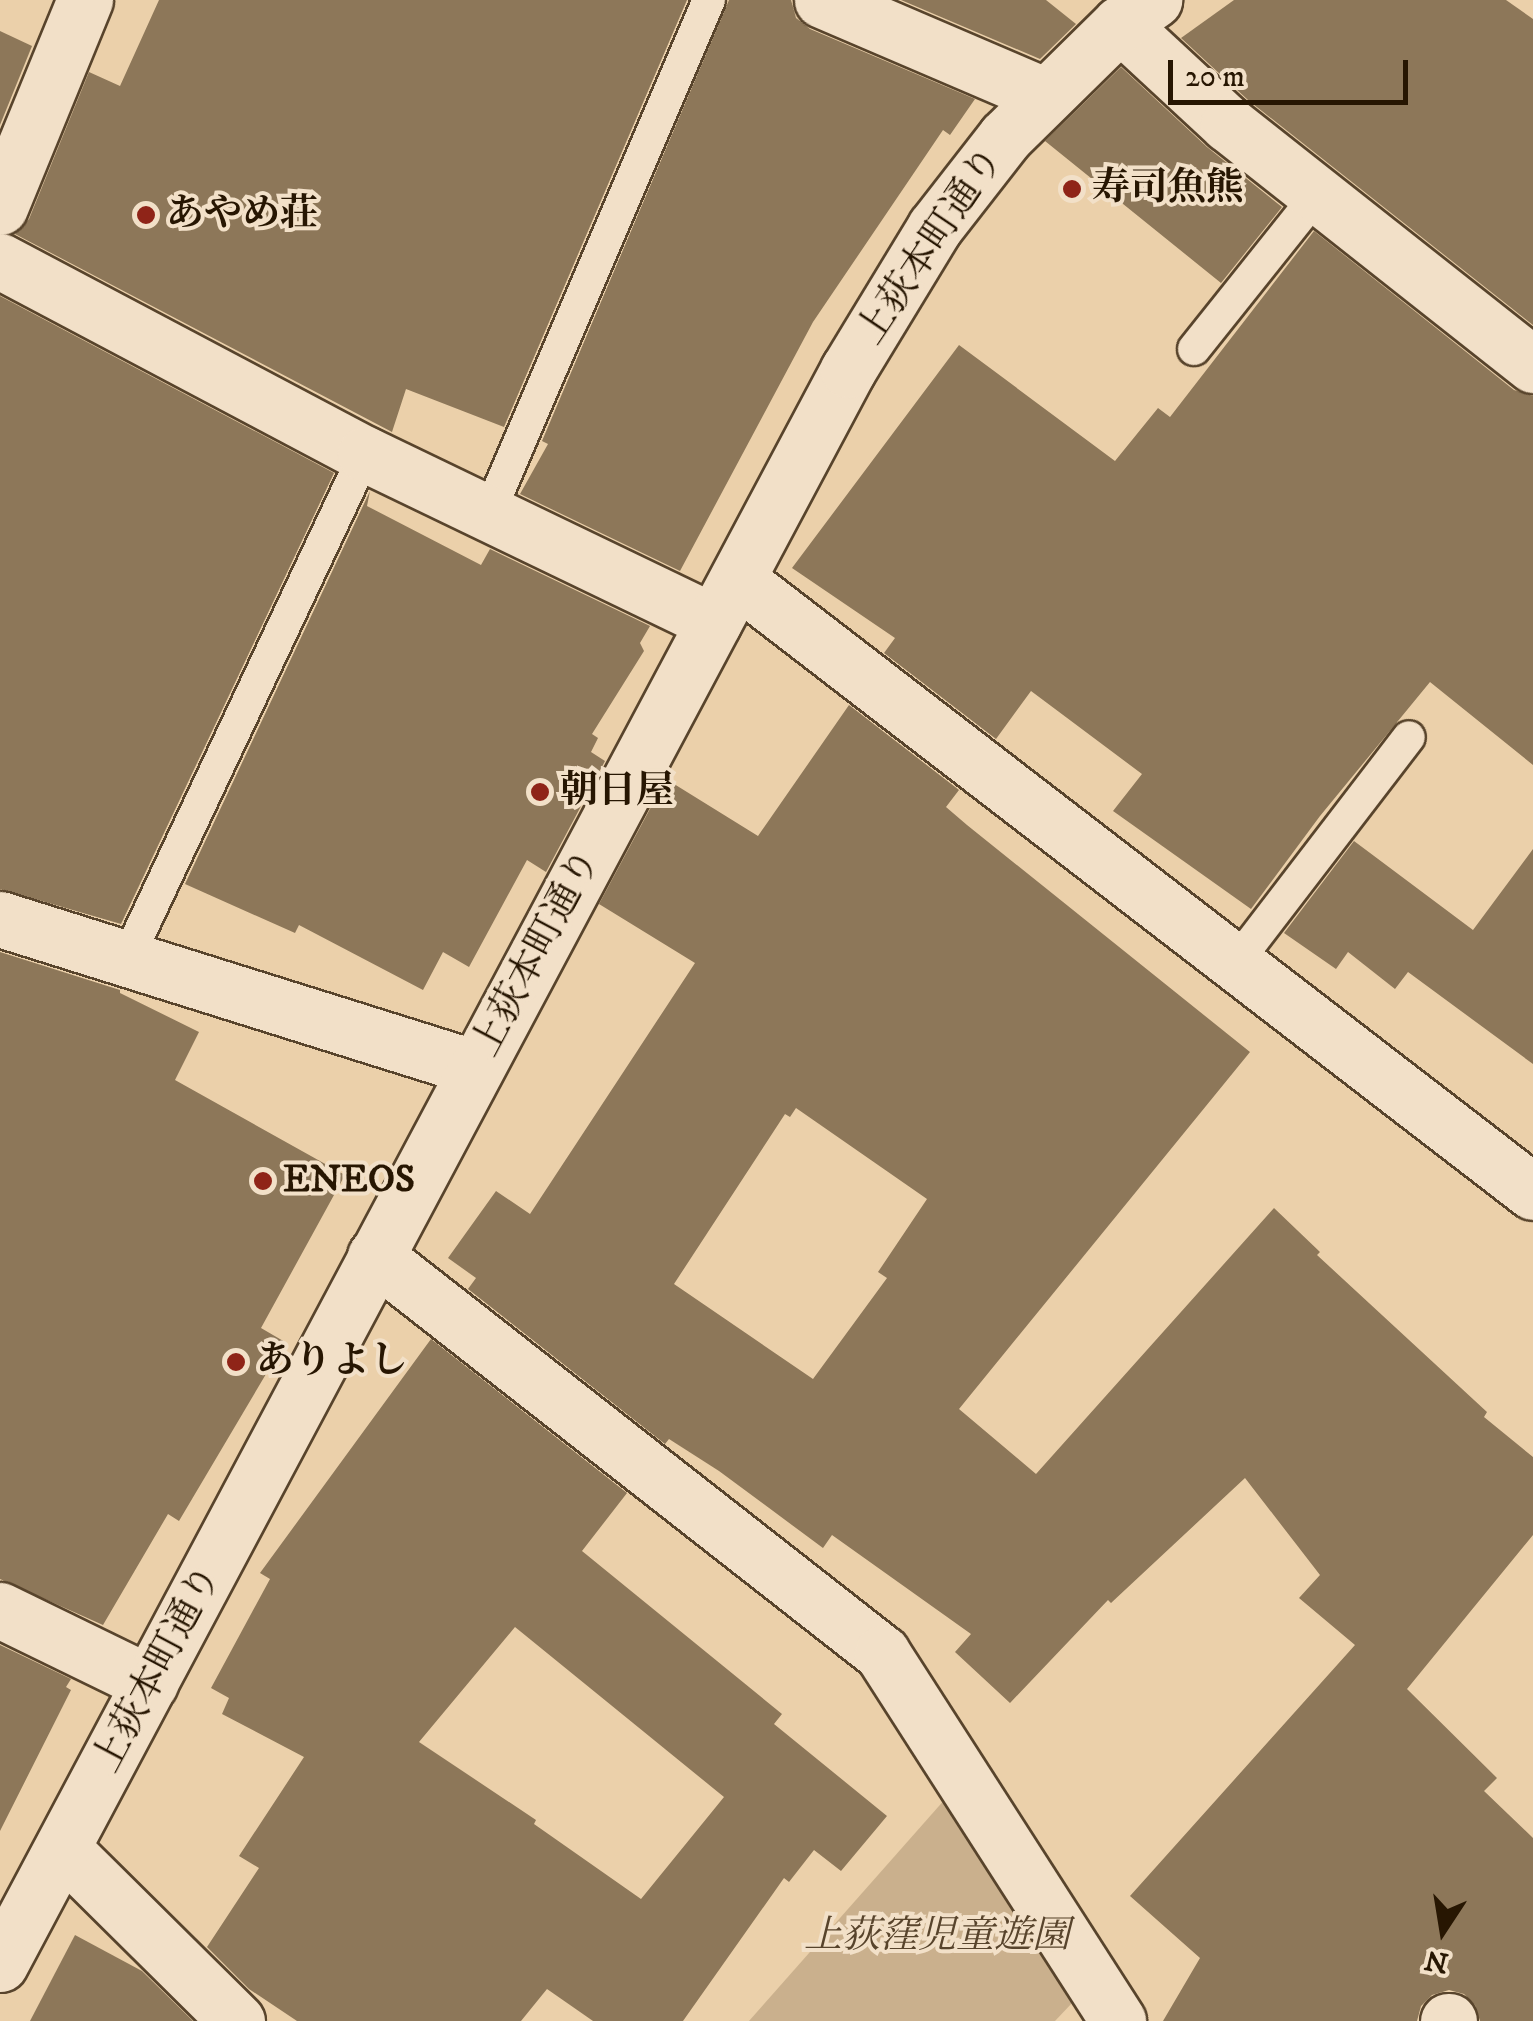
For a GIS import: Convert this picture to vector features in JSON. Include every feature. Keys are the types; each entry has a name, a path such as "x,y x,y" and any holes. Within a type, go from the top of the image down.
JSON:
{"street":[{"path":"0,207 84,0"},
{"path":"822,0 1044,95"},
{"path":"1137,12 1228,124 1533,366"},
{"name":"上荻本町通り","path":"0,1964 848,370 935,227 1044,95 1137,12"},
{"path":"0,261 365,454 489,513 726,601 1234,965 1533,1192"},
{"path":"0,919 475,1068"},
{"path":"375,1256 882,1652 1118,2021"},
{"path":"0,1610 150,1684"},
{"path":"63,1849 237,2021"}],"lane":[{"path":"489,513 709,0"},
{"path":"1194,348 1317,195"},
{"path":"127,958 365,454"},
{"path":"1234,965 1409,737"}],"green space":[{"name":"上荻窪児童遊園","path":"954,1789 1073,2002 1055,2021 749,2021"}],"building":[{"path":"159,0 687,0 504,427 406,389 392,432 15,234 29,219 89,72 120,86"},
{"path":"729,0 791,0 796,18 810,29 975,99 950,135 943,130 813,322 680,571 520,494 548,444 542,441"},
{"path":"901,0 1046,0 1076,24 1040,59"},
{"path":"1234,0 1506,0 1533,19 1533,325 1248,100 1181,38"},
{"path":"0,31 32,46 0,125"},
{"path":"1121,67 1207,147 1282,207 1221,283 1045,141"},
{"path":"1314,231 1514,390 1533,396 1533,765 1430,682 1320,816 1251,909 1113,811 1142,774 1031,691 996,739 884,653 895,638 792,568 959,345 1115,461 1158,408 1170,417"},
{"path":"0,296 334,473 121,924 0,889"},
{"path":"370,491 367,506 481,565 490,549 650,626 640,643 644,651 592,734 598,738 591,752 605,761 546,872 527,860 469,967 443,952 423,990 299,925 295,933 185,884"},
{"path":"849,705 959,790 946,807 1250,1052 959,1409 1036,1474 1274,1208 1320,1252 1317,1255 1487,1412 1484,1417 1533,1457 1533,1535 1407,1689 1497,1778 1484,1791 1533,1838 1533,2021 1480,2021 1475,2005 1464,1994 1449,1990 1432,1995 1421,2006 1417,2021 1163,2021 1200,1958 1130,1896 1355,1645 1299,1598 1320,1575 1245,1478 1111,1603 1108,1600 1010,1703 955,1652 971,1634 832,1535 823,1548 719,1471 669,1439 665,1444 468,1289 476,1278 448,1258 496,1191 530,1214 695,963 599,904 666,779 758,836","holes":["796,1108 927,1199 878,1272 887,1278 813,1379 674,1284 785,1114 790,1117"]},
{"path":"1354,841 1473,930 1533,849 1533,1064 1408,972 1395,989 1348,952 1336,969 1284,933"},
{"path":"0,952 120,990 199,1032 175,1080 345,1175 261,1328 285,1342 179,1521 168,1514 103,1625 0,1579"},
{"path":"431,1339 627,1493 582,1551 782,1714 774,1724 887,1816 841,1871 814,1850 789,1882 784,1878 683,2021 593,2021 547,1989 521,2021 297,2021 249,1989 207,1947 259,1868 239,1856 304,1757 222,1714 229,1698 211,1688 270,1579 260,1573","holes":["515,1627 724,1797 641,1899 534,1824 536,1820 419,1742"]},
{"path":"0,1645 71,1679 66,1687 71,1690 0,1831"},
{"path":"75,1935 142,1971 193,2021 30,2021"}],"place":[{"name":"寿司魚熊","path":"1072,189"},
{"name":"あやめ荘","path":"146,215"},
{"name":"朝日屋","path":"540,792"},
{"name":"ENEOS","path":"263,1181"},
{"name":"ありよし","path":"236,1362"}]}
